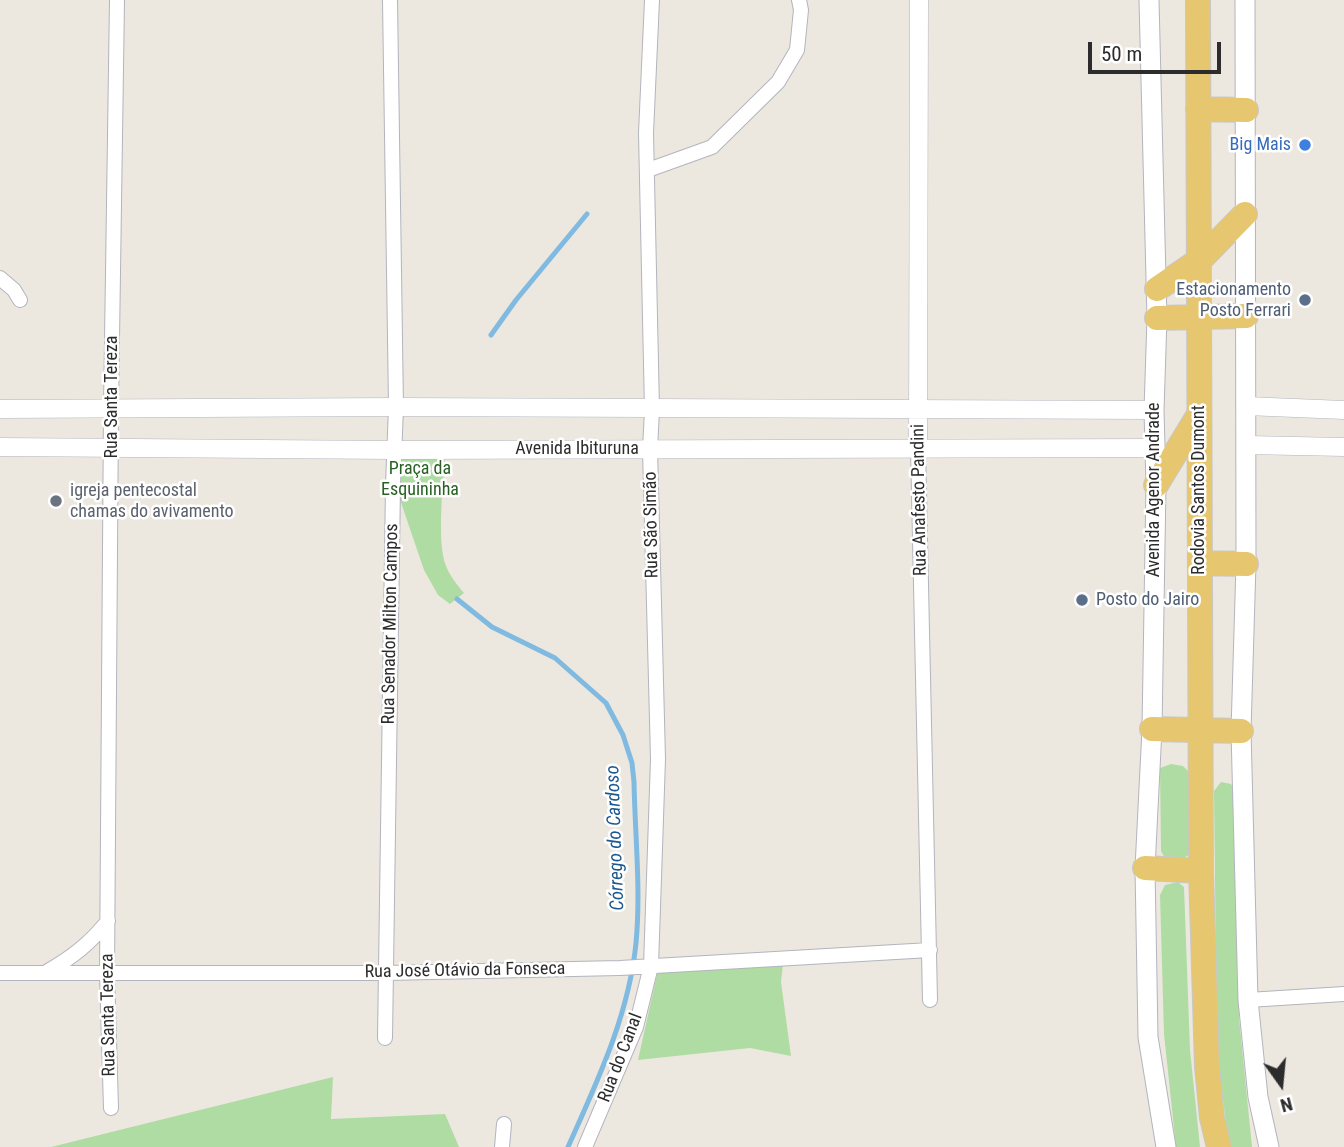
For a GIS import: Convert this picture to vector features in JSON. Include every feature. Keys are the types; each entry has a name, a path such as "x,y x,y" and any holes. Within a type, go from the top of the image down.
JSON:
{"highway":[{"name":"Rodovia Santos Dumont","path":"1198,0 1201,871 1207,1067 1212,1118 1219,1147"},
{"path":"1198,109 1247,110"},
{"path":"1157,289 1200,259 1245,214"},
{"path":"1157,318 1247,316"},
{"path":"1156,485 1199,416"},
{"path":"1200,563 1246,564"},
{"path":"1152,729 1241,732"},
{"path":"1145,868 1201,871"}],"main road":[{"name":"Avenida Agenor Andrade","path":"1149,0 1157,318 1152,729 1145,868 1147,1037 1166,1147"},
{"path":"1245,0 1247,444 1241,732 1248,1000 1258,1097 1269,1147"}],"street":[{"name":"Rua Santa Tereza","path":"111,1108 107,972 117,0"},
{"name":"Rua Senador Milton Campos","path":"385,1038 396,407 390,0"},
{"name":"Rua São Simão","path":"651,966 658,759 646,133 652,0"},
{"path":"648,170 712,147 778,82 797,50 801,10 799,0"},
{"name":"Rua Anafesto Pandini","path":"919,0 918,447 930,1000"},
{"path":"0,278 14,290 20,300"},
{"path":"1246,406 1344,410"},
{"path":"0,409 396,407 1154,410"},
{"path":"1247,444 1344,447"},
{"name":"Avenida Ibituruna","path":"0,447 394,450 1155,448"},
{"name":"Rua Santa Tereza","path":"46,973 73,958 108,921"},
{"name":"Rua José Otávio da Fonseca","path":"0,973 386,973 620,968 930,950"},
{"name":"Rua do Canal","path":"585,1147 636,1027 651,966"},
{"path":"1248,1000 1344,994"},
{"path":"502,1147 504,1124"}],"green space":[{"name":"Praça da Esquininha","path":"396,451 445,451 441,541 446,566 464,593 450,604 438,595 424,570 395,485"},
{"path":"1171,764 1183,766 1189,772 1190,854 1179,861 1166,860 1161,851 1160,768"},
{"path":"1221,782 1231,784 1236,793 1239,1018 1252,1147 1229,1147 1217,1052 1214,791"},
{"path":"1178,882 1184,887 1190,1050 1200,1147 1176,1147 1164,1034 1160,895 1165,885"},
{"path":"783,964 781,982 791,1056 750,1048 638,1060 658,970"},
{"path":"333,1077 331,1119 445,1114 459,1147 51,1147"}],"waterway":[{"name":"Córrego do Cardoso","path":"491,335 516,300 587,214"},
{"name":"Córrego do Cardoso","path":"457,599 492,627 555,658 606,703 623,735 632,763 638,903 632,970 610,1048 568,1147"}],"place":[{"name":"Big Mais","path":"1305,145"},
{"name":"Estacionamento Posto Ferrari","path":"1305,300"},
{"name":"igreja pentecostal chamas do avivamento","path":"56,501"},
{"name":"Posto do Jairo","path":"1082,600"}]}
